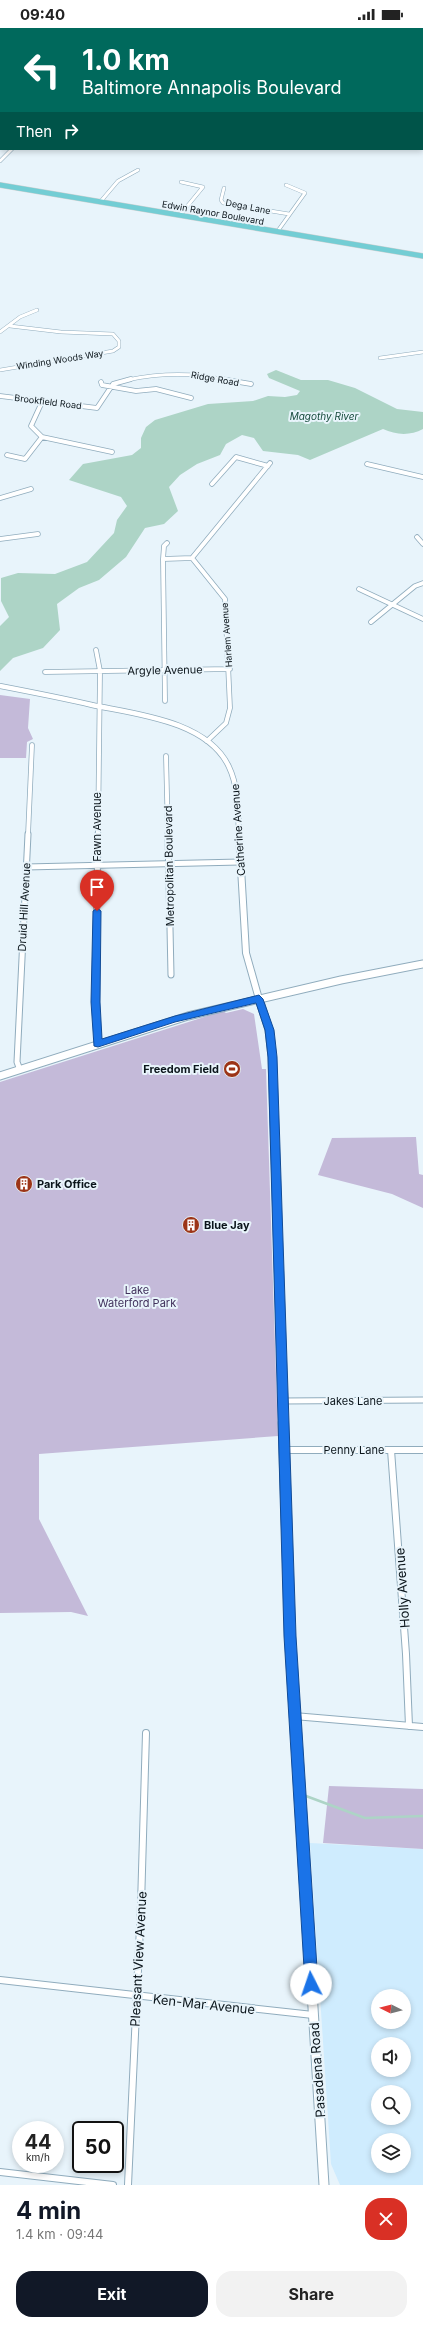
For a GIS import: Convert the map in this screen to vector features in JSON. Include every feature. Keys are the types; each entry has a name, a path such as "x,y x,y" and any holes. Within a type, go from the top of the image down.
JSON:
{"main road":[{"name":"Edwin Raynor Boulevard","path":"0,185 423,256"},
{"path":"0,1076 175,1019 259,999 423,964"},
{"name":"Pasadena Road","path":"259,999 269,1030 272,1057 294,1716 324,2185"}],"street":[{"path":"0,161 11,150"},
{"path":"101,201 118,182 138,170"},
{"path":"180,215 203,187 181,182"},
{"name":"Dega Lane","path":"277,232 305,193 286,186"},
{"name":"Dega Lane","path":"224,188 221,200 223,203 289,214"},
{"path":"0,332 20,317 37,310"},
{"name":"Winding Woods Way","path":"0,370 113,351 118,347 119,341 113,334 61,332 10,326"},
{"path":"380,358 423,352"},
{"name":"Ridge Road","path":"109,388 120,382 162,374 202,375 231,383 251,384"},
{"path":"101,382 102,385 109,388 136,391 156,389 191,398"},
{"name":"Brookfield Road","path":"0,396 97,408 109,388"},
{"path":"42,402 31,426 42,437 112,452"},
{"path":"7,455 25,459 42,437"},
{"path":"163,559 192,558 269,464 236,457 212,484"},
{"path":"367,464 423,477"},
{"path":"0,498 31,489"},
{"path":"0,539 38,534"},
{"path":"416,538 423,544"},
{"path":"165,701 166,670 163,559 164,546 167,543"},
{"name":"Harlem Avenue","path":"192,558 225,599 230,669 230,708 226,723 207,740"},
{"path":"371,622 391,604 415,586 423,583"},
{"path":"358,589 423,619"},
{"path":"96,650 100,671 99,706"},
{"name":"Argyle Avenue","path":"45,672 230,669"},
{"name":"Catherine Avenue","path":"0,686 165,720 187,729 207,740 224,758 234,781 246,953 259,999"},
{"name":"Fawn Avenue","path":"98,1044 95,1002 99,706"},
{"name":"Druid Hill Avenue","path":"20,1070 17,1062 32,745"},
{"name":"Metropolitan Boulevard","path":"166,756 171,975"},
{"path":"26,867 240,862"},
{"name":"Jakes Lane","path":"284,1401 423,1400"},
{"name":"Penny Lane","path":"285,1450 423,1450"},
{"name":"Holly Avenue","path":"391,1450 406,1647 409,1726"},
{"path":"294,1716 423,1727"},
{"name":"Pleasant View Avenue","path":"128,2185 137,1996 146,1733"},
{"name":"Ken-Mar Avenue","path":"0,1980 313,2015"},
{"path":"0,2172 113,2185"}],"shaded area":[{"path":"310,1843 423,1849 423,2185 340,2185 331,2164"}],"green space":[{"path":"0,695 30,699 28,728 33,739 27,742 26,758 0,758"},
{"name":"Lake Waterford Park","path":"243,1009 254,1014 262,1069 266,1069 278,1436 39,1454 39,1519 88,1616 71,1612 0,1613 0,1082 223,1011 226,1013"},
{"path":"416,1137 419,1174 423,1175 423,1208 392,1194 318,1175 332,1138"},
{"path":"329,1786 423,1789 423,1849 323,1843"}],"water":[{"name":"Magothy River","path":"276,370 301,380 328,380 355,388 397,409 423,412 423,429 413,433 403,434 393,433 383,429 310,460 298,455 263,451 254,438 242,435 226,444 220,455 197,464 180,475 169,487 178,511 164,524 145,528 126,557 99,580 79,588 57,604 60,630 43,648 13,658 0,671 0,626 9,617 1,601 1,578 18,573 55,574 87,562 114,533 117,520 127,506 121,497 69,480 83,464 132,455 141,448 141,438 146,427 155,420 208,404 253,401 268,396 285,397 297,395 300,391 269,378 267,374"}],"waterway":[{"path":"306,1796 365,1818 423,1816"}],"place":[{"name":"Freedom Field","path":"232,1069"},
{"name":"Park Office","path":"24,1184"},
{"name":"Blue Jay","path":"191,1225"}],"route":[{"path":"97,911 95,1002 98,1044 175,1019 259,999 269,1030 272,1057 276,1170 290,1636 296,1760 311,1984"}]}
